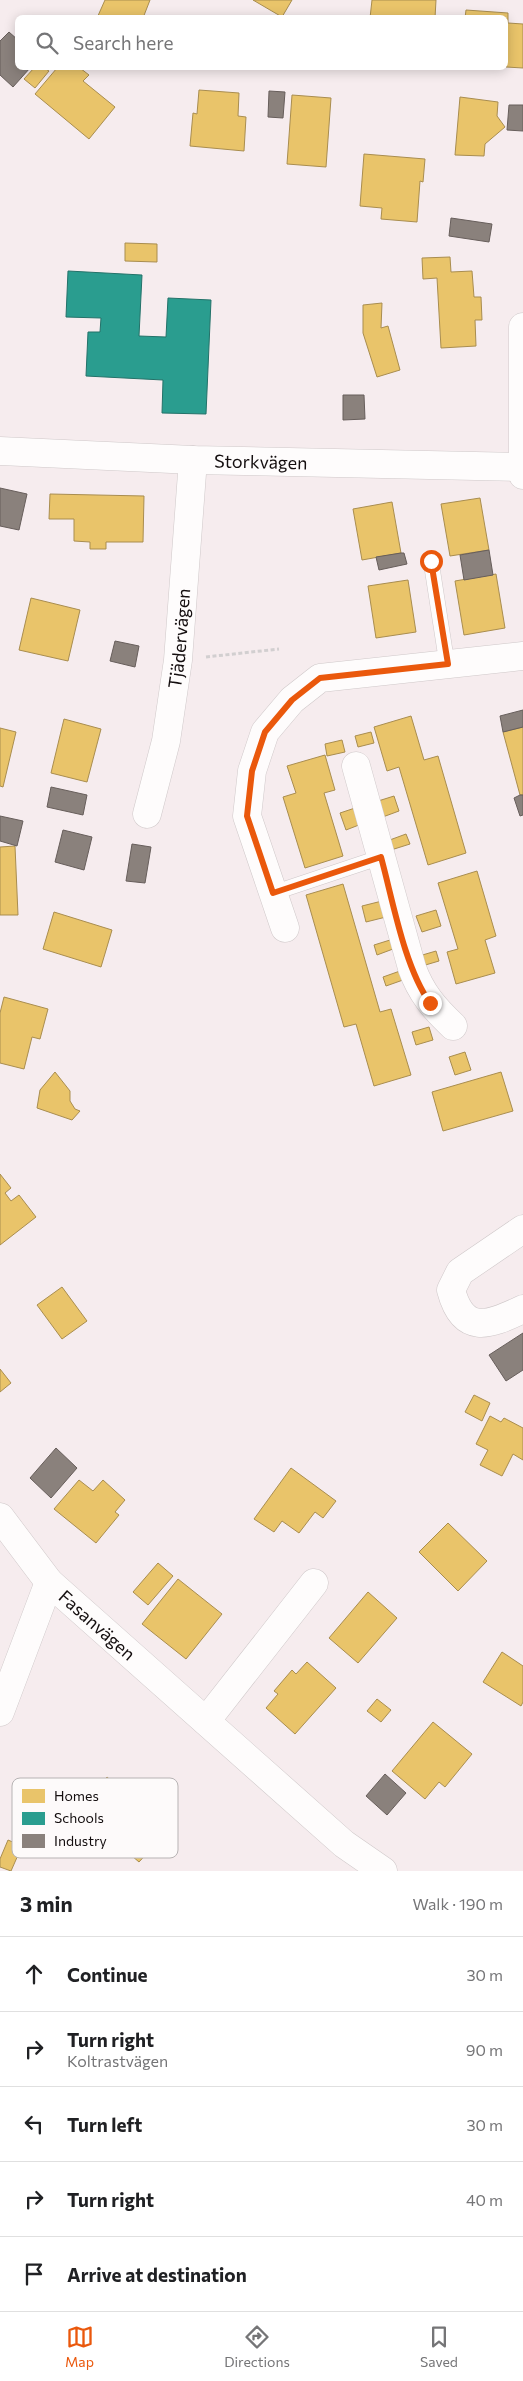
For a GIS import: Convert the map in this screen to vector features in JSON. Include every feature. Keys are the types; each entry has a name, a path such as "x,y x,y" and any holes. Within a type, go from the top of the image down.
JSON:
{"street":[{"path":"522,471 523,327"},
{"name":"Storkvägen","path":"0,451 193,460 522,471"},
{"name":"Tjädervägen","path":"147,814 166,741 178,660 193,460"},
{"path":"285,928 247,816 252,771 265,732 292,700 320,678 523,656"},
{"path":"356,766 420,989 430,1003 453,1026"},
{"path":"523,1229 460,1272 451,1290 456,1308 467,1320 481,1324 523,1309"},
{"name":"Fasanvägen","path":"0,1517 49,1582 344,1844 382,1871"},
{"path":"0,1712 49,1582"},
{"path":"206,1721 314,1583"}],"lane":[{"path":"431,561 448,664"},
{"path":"273,893 381,857"}],"path":[{"path":"178,660 279,649"}],"building: Homes":[{"path":"105,0 150,0 144,15 98,15"},
{"path":"253,0 292,0 283,15 279,15"},
{"path":"372,0 436,0 435,15 370,15"},
{"path":"466,10 508,13 508,15 465,15"},
{"path":"508,23 523,24 523,68 508,67"},
{"path":"32,70 49,71 35,88 24,79"},
{"path":"55,70 83,70 89,75 83,81 115,107 89,139 35,94"},
{"path":"199,90 239,93 238,116 246,117 244,151 190,146 193,113 197,114"},
{"path":"292,95 331,98 326,167 287,164"},
{"path":"460,97 498,102 497,116 505,127 485,144 484,156 455,155"},
{"path":"364,154 425,159 423,182 420,181 417,222 381,219 382,208 360,206"},
{"path":"125,243 157,244 157,262 125,261"},
{"path":"450,257 451,272 472,271 474,297 481,297 482,320 475,320 476,346 441,348 437,278 423,279 422,258"},
{"path":"382,303 381,328 388,326 400,370 377,377 363,333 363,305"},
{"path":"50,494 144,496 143,542 106,542 106,549 90,549 90,542 74,541 74,519 49,519"},
{"path":"480,498 489,550 450,556 441,504"},
{"path":"392,502 401,553 362,560 353,509"},
{"path":"496,574 505,628 464,635 455,581"},
{"path":"408,580 416,632 376,638 368,586"},
{"path":"31,598 80,610 68,661 19,650"},
{"path":"411,716 424,760 438,756 466,853 428,865 399,767 387,771 374,727"},
{"path":"64,719 101,729 87,782 51,773"},
{"path":"523,727 523,795 520,795 503,732"},
{"path":"0,728 16,732 3,787 0,786"},
{"path":"371,732 374,743 358,747 355,736"},
{"path":"342,740 345,752 327,756 325,744"},
{"path":"325,755 335,790 324,793 343,856 305,868 283,797 296,793 287,766"},
{"path":"394,796 399,811 380,818 375,802"},
{"path":"358,807 364,823 346,830 340,813"},
{"path":"406,834 410,844 391,850 387,841"},
{"path":"15,846 18,915 0,915 0,847"},
{"path":"477,871 496,936 485,940 495,973 456,984 447,952 458,949 438,883"},
{"path":"343,884 380,1012 391,1009 411,1075 374,1086 356,1024 344,1027 306,895"},
{"path":"382,901 386,917 366,922 362,906"},
{"path":"436,910 441,926 422,932 416,916"},
{"path":"54,912 112,930 101,967 43,949"},
{"path":"390,940 393,949 377,955 374,945"},
{"path":"436,951 439,961 422,966 419,956"},
{"path":"400,971 403,980 386,986 383,977"},
{"path":"4,997 48,1009 40,1039 32,1037 24,1069 0,1063 0,1013"},
{"path":"429,1027 433,1040 416,1045 412,1032"},
{"path":"465,1052 471,1070 455,1075 449,1057"},
{"path":"55,1072 70,1091 70,1101 75,1109 80,1111 72,1120 37,1108 40,1090"},
{"path":"501,1072 513,1111 443,1131 432,1092"},
{"path":"0,1174 11,1188 5,1193 11,1201 19,1195 36,1217 0,1245"},
{"path":"62,1287 87,1321 62,1339 37,1305"},
{"path":"0,1369 11,1383 0,1392"},
{"path":"474,1395 490,1403 482,1421 465,1412"},
{"path":"490,1416 501,1422 504,1418 523,1428 523,1460 513,1454 502,1476 480,1465 488,1450 476,1444"},
{"path":"291,1468 336,1501 323,1518 315,1512 299,1533 282,1521 274,1532 254,1519"},
{"path":"79,1480 93,1491 103,1480 125,1500 115,1512 119,1515 96,1543 54,1509"},
{"path":"448,1523 487,1561 458,1591 419,1552"},
{"path":"158,1563 173,1576 148,1605 133,1592"},
{"path":"178,1579 222,1614 186,1659 142,1624"},
{"path":"368,1592 397,1618 358,1663 329,1638"},
{"path":"502,1652 523,1666 523,1702 521,1706 483,1682"},
{"path":"307,1662 336,1688 295,1734 266,1708 278,1694 274,1691 292,1670 296,1674"},
{"path":"377,1699 391,1710 381,1722 367,1711"},
{"path":"433,1722 472,1754 445,1787 439,1782 425,1799 392,1771"},
{"path":"8,1840 12,1842 12,1858 17,1858 11,1871 0,1867 0,1859"},
{"path":"134,1858 143,1858 139,1862"}],"building: Schools":[{"path":"68,271 142,275 139,336 166,337 168,298 211,300 206,414 162,413 163,380 86,376 88,332 100,332 101,318 66,317"}],"building: Industry":[{"path":"9,32 15,37 15,70 28,70 13,87 0,75 0,41"},
{"path":"269,91 285,92 283,118 268,117"},
{"path":"509,105 523,105 523,131 507,130"},
{"path":"451,218 492,224 489,242 449,236"},
{"path":"343,395 364,395 365,419 343,420"},
{"path":"0,488 27,494 19,530 0,526"},
{"path":"489,550 493,575 464,580 460,555"},
{"path":"404,553 407,564 379,570 376,557"},
{"path":"115,641 139,646 135,667 110,661"},
{"path":"523,710 523,727 503,732 500,716"},
{"path":"51,787 87,795 83,815 47,807"},
{"path":"523,795 523,815 520,816 514,798"},
{"path":"0,816 23,821 17,846 0,841"},
{"path":"63,830 92,837 84,870 55,862"},
{"path":"132,844 151,847 145,883 126,881"},
{"path":"523,1333 523,1370 506,1381 489,1355"},
{"path":"56,1448 77,1468 51,1498 30,1478"},
{"path":"385,1774 406,1793 387,1815 366,1796"}],"route":[{"path":"430,1003 420,989 412,968 381,857 273,893 247,816 252,771 265,732 292,700 320,678 448,664 431,561"}]}
